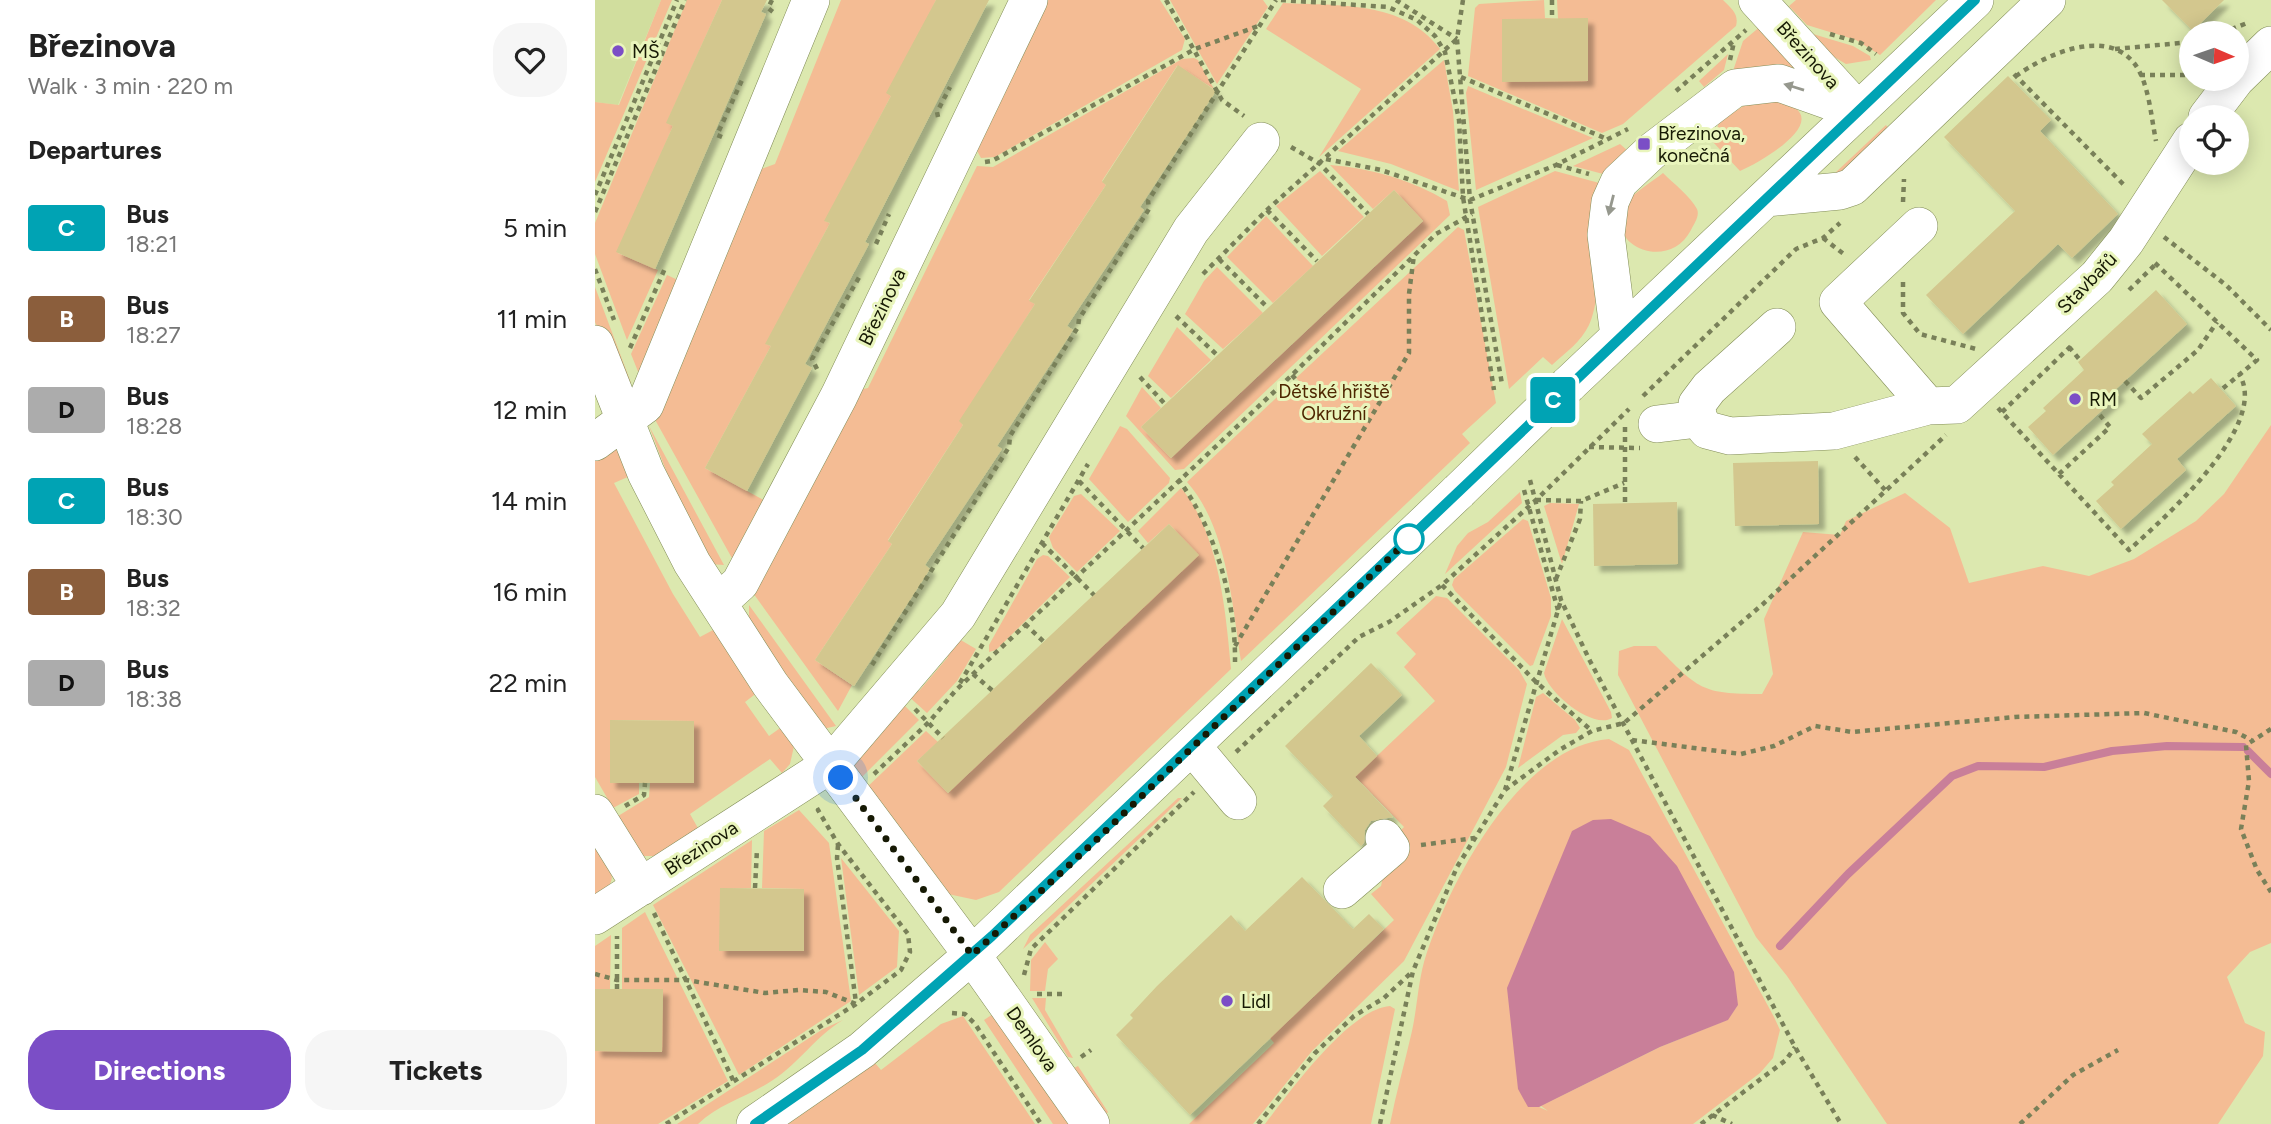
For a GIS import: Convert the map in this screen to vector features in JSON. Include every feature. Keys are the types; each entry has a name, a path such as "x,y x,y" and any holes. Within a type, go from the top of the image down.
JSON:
{"street":[{"path":"595,442 645,405 811,0"},
{"name":"Březinova","path":"717,603 740,583 839,396 1029,0"},
{"name":"Březinova","path":"1757,0 1858,111"},
{"path":"755,1124 862,1050 1203,761 1459,491 1975,0"},
{"path":"1766,198 1840,191 1852,187 2047,0"},
{"path":"2249,66 2271,45"},
{"path":"1619,336 1606,235 1610,202 1619,182 1651,152 1735,88 1779,83 1858,111"},
{"path":"2216,105 2227,91"},
{"name":"Březinova","path":"606,920 641,887 831,764 881,681 958,615 1191,230 1266,135"},
{"name":"Stavbařů","path":"1944,415 2097,277 2145,213 2179,160"},
{"path":"1908,237 1838,302 1944,415"},
{"path":"1777,327 1709,388 1697,404 1697,418 1707,430 1730,436 1834,431 1944,415"},
{"path":"595,344 660,503 692,564 770,684 972,955"},
{"path":"1657,424 1697,418"},
{"path":"1203,761 1238,801"},
{"path":"595,813 641,887"},
{"path":"1342,890 1387,843"},
{"name":"Demlova","path":"972,955 1091,1124"}],"path":[{"path":"595,195 677,0"},
{"path":"595,212 685,0"},
{"path":"1165,0 1222,100 1266,135 1320,164 1369,214"},
{"path":"943,738 929,722 881,681 1009,447 1010,436 1078,327 1079,319 1149,209 1148,201 1278,0 1388,6 1417,20 1435,36 1445,51 1459,120 1463,197 1469,215 1501,384"},
{"path":"1396,0 1457,39"},
{"path":"1463,0 1457,39 1469,215 1494,390"},
{"path":"1552,0 1552,19"},
{"path":"949,167 992,161 1195,49 1261,25"},
{"path":"1819,31 1861,43 1874,51 1894,75"},
{"path":"1200,276 1219,260 1267,209 1457,39"},
{"path":"1675,92 1735,41"},
{"path":"2179,43 2114,49 2091,46 2075,49 2033,64 2016,76 2145,213 2226,285 2271,330"},
{"path":"2114,49 2134,64 2140,75 2144,253 2257,360 2221,390"},
{"path":"2140,75 2179,75"},
{"path":"1461,77 1607,139"},
{"path":"939,122 937,112 955,78"},
{"path":"1326,159 1381,170 1470,200 1556,165 1635,126"},
{"path":"875,248 876,238 895,203"},
{"path":"1267,209 1317,261"},
{"path":"877,772 929,722 956,690 1292,375 1436,234 1469,215"},
{"path":"1908,237 1902,271 1903,313 1907,322 1920,334 1935,341 1973,347 1998,368"},
{"path":"1024,982 1031,949 1203,761 1359,637 1389,622 1423,595 1442,586 1536,500 1796,249 1823,238"},
{"path":"1235,646 1409,354 1409,293 1414,255"},
{"path":"1219,260 1268,308"},
{"path":"812,379 818,366 812,359 863,270"},
{"path":"1182,306 1175,317 1217,355"},
{"path":"2125,381 2141,398 2198,350 2217,322"},
{"path":"1133,388 1147,365"},
{"path":"1995,405 2129,550 2217,469 2250,408 2248,384 2239,374"},
{"path":"1292,375 1310,396"},
{"path":"1140,377 1165,404"},
{"path":"2059,474 2110,427 2099,414"},
{"path":"1505,790 1561,749 1592,731 1625,723 1763,604 1944,415"},
{"path":"1589,447 1623,448 1625,503"},
{"path":"956,690 1092,458"},
{"path":"1178,479 1196,502 1222,574 1235,646 1235,665"},
{"path":"1530,480 1561,600 1795,1047 1841,1124"},
{"path":"1079,481 1143,548"},
{"path":"1536,500 1581,501 1624,483"},
{"path":"1524,490 1558,610"},
{"path":"1556,579 1580,519 1581,501"},
{"path":"1042,544 1094,595"},
{"path":"1442,586 1535,681 1592,731"},
{"path":"1380,1124 1413,971 1457,867 1505,790 1561,600"},
{"path":"1025,624 1044,642"},
{"path":"973,674 993,691"},
{"path":"1632,740 1741,754 1774,746 1815,726 1852,732 2015,717 2144,713 2236,732 2251,740"},
{"path":"2271,729 2246,745 2249,782 2241,829 2257,870 2271,892"},
{"path":"1387,843 1476,838"},
{"path":"755,888 757,842"},
{"path":"666,1124 856,1004 901,970 910,952 908,934 838,844 837,858 856,1004"},
{"path":"641,887 734,1082"},
{"path":"606,920 617,989"},
{"path":"1258,1124 1315,1053 1354,1016 1384,998 1413,971"},
{"path":"595,974 617,980 686,980 765,993 799,990 826,992 856,1004"},
{"path":"1038,994 1064,994"},
{"path":"941,1017 956,1012 969,1018 1041,1124"},
{"path":"1701,1124 1786,1060 1795,1047"},
{"path":"2020,1124 2073,1075 2118,1050"},
{"path":"1712,1115 1732,1124"}],"shaded area":[{"name":"MŠ","path":"595,0 661,0 618,105 595,102"},
{"path":"1611,819 1650,836 1677,866 1734,972 1738,1005 1728,1020 1660,1047 1539,1107 1528,1107 1518,1089 1507,988 1572,831 1593,820"}],"green space":[{"path":"661,0 672,0 595,182 595,102 619,105"},
{"path":"687,0 722,0 667,122 673,126 618,253 658,270 627,340 595,254 595,223"},
{"path":"841,0 936,0 891,96 825,221 830,223 766,344 771,346 705,468 771,504 733,560 653,416 750,173 775,164"},
{"path":"1037,0 1160,0 1185,39 1182,50 995,157 981,158 970,138"},
{"path":"1170,0 1263,0 1268,7 1217,84"},
{"path":"1544,0 1545,18 1558,19 1557,0 1723,0 1734,12 1737,22 1736,26 1623,124 1602,133 1468,76 1475,8 1479,4"},
{"path":"1796,0 1936,0 1880,55 1856,40 1807,25 1789,6"},
{"path":"1283,3 1348,6 1389,14 1425,33 1440,49 1319,157 1361,89 1266,29"},
{"path":"1762,25 1803,70 1752,67 1732,74 1743,41"},
{"path":"1803,31 1853,46 1870,56 1871,60 1846,64 1824,51"},
{"path":"1728,54 1724,70 1704,87 1699,81"},
{"path":"1182,59 1198,60 1214,89 1177,66 1102,181 1106,185 1029,300 1035,304 960,421 963,425 888,540 892,544 815,660 852,685 838,711 753,593 848,392 868,388 977,166 993,167"},
{"path":"1444,60 1453,111 1459,191 1391,164 1338,151"},
{"path":"1468,86 1593,138 1476,190 1466,93"},
{"path":"1771,100 1792,106 1801,114 1800,124 1782,146 1740,171 1713,142 1719,122 1745,105"},
{"path":"1886,125 1893,135 1845,183 1834,174"},
{"path":"1620,144 1628,151 1603,174 1573,166"},
{"path":"1330,165 1376,172 1420,187 1447,201 1450,215 1184,469 1175,470 1126,416 1142,387 1161,408 1141,427 1171,458 1423,221 1394,190 1373,209"},
{"path":"1320,171 1364,217 1322,256 1276,206"},
{"path":"1555,171 1603,184 1599,277 1594,312 1586,331 1567,352 1552,365 1543,357 1509,389 1478,207"},
{"path":"1663,173 1691,200 1698,214 1681,243 1668,250 1654,252 1629,241 1622,231 1620,218 1628,200"},
{"path":"1266,216 1313,266 1273,303 1227,257"},
{"name":"Dětské hřiště Okružní","path":"1458,227 1464,230 1496,403 1462,434 1470,443 1241,661 1231,591 1219,543 1200,500 1187,482 1293,382 1310,396 1312,394 1296,378"},
{"path":"1217,267 1263,313 1223,349 1185,314 1204,281"},
{"path":"667,275 689,285 641,379 631,354"},
{"path":"595,287 631,383 616,375 595,322"},
{"path":"1177,327 1211,360 1171,398 1148,376"},
{"path":"2271,425 2271,943 2250,952 2227,977 2245,1023 2265,1032 2263,1056 2218,1124 1887,1124 1787,976 1756,937 1618,675 1619,651 1634,646 1656,646 1682,672 1702,686 1725,693 1762,694 1773,674 1764,619 1803,532 1840,535 1846,521 1905,493 1950,528 1969,583 2043,566 2089,576 2134,559 2196,521 2224,494"},
{"path":"649,426 724,565 709,564 698,554"},
{"path":"1120,426 1127,429 1170,478 1169,483 1128,522 1089,479"},
{"path":"603,449 618,449 630,476 614,483 673,594 700,637 715,629 758,692 745,702 769,736 783,726 794,746 790,764 782,773 770,759 690,814 699,830 661,856 641,856 610,821 649,797 650,783 694,783 694,721 610,720 610,782 639,783 639,794 613,808 595,777 595,454"},
{"path":"1181,488 1194,506 1212,550 1223,599 1231,669 999,892 976,900 948,894 862,792 926,731 938,742 917,761 948,793 1198,555 1169,524 1148,543 1138,531"},
{"path":"1520,492 1522,503 1445,574 1457,546 1468,533 1488,522"},
{"path":"1081,494 1120,531 1077,572 1053,548 1049,537 1074,496"},
{"path":"1550,503 1579,504 1562,564 1544,506"},
{"path":"1523,519 1528,521 1551,598 1551,616 1533,665 1530,666 1452,585 1454,579"},
{"path":"1043,555 1048,556 1070,577 996,650 989,652 989,645 1037,559"},
{"path":"1436,596 1447,598 1519,670 1527,684 1506,767 1404,961 1312,1051 1253,1124 1189,1124 1274,1043 1270,1038 1394,920 1371,894 1381,886 1391,840 1404,827 1336,757 1361,771 1435,701 1404,667 1416,654 1396,633"},
{"path":"749,605 836,726 823,729 749,624"},
{"path":"1562,619 1612,718 1594,719 1583,714 1562,699 1547,681 1544,673"},
{"path":"959,639 976,649 957,681 927,713 906,694 912,686 919,691 948,657 942,651"},
{"path":"1543,693 1575,720 1580,728 1576,733 1563,735 1518,768 1536,697"},
{"path":"900,701 919,720 856,783 851,767"},
{"path":"1609,739 1629,750 1774,1017 1780,1030 1773,1058 1760,1073 1693,1124 1390,1124 1412,1031 1424,962 1450,896 1491,824 1517,792 1545,766 1576,747","holes":["1738,1005 1727,1020 1660,1047 1541,1106 1548,1111 1539,1107"]},
{"path":"1178,798 1182,798 1023,949 1030,935"},
{"path":"799,810 829,843 851,1001 739,1075 653,905 752,840 751,888 720,889 720,950 803,951 804,889 762,888 764,831"},
{"path":"595,844 612,880 595,901"},
{"path":"841,858 899,931 897,967 859,995"},
{"path":"645,912 728,1081 658,1124 595,1124 595,1051 661,1052 663,989 622,989 622,928"},
{"path":"611,935 610,989 595,989 595,946"},
{"path":"1045,942 1058,959 1048,969 1045,991 1030,991 1031,960"},
{"path":"1032,998 1046,998 1045,1010 1073,1058 1068,1057"},
{"path":"1390,1006 1395,1009 1371,1124 1265,1124 1304,1074 1339,1036 1374,1011"},
{"path":"993,1014 1070,1124 1053,1124 984,1020"},
{"path":"963,1016 1035,1124 788,1124 875,1063 881,1070 941,1024"},
{"path":"843,1020 773,1080 715,1111 698,1124 677,1124 823,1029"},
{"path":"1078,1066 1108,1112 1104,1117 1068,1071"}],"building":[{"path":"722,0 767,0 761,12 766,14 655,269 616,252 673,126 666,123"},
{"path":"936,0 989,0 865,242 869,244 805,364 812,368 747,491 705,468 771,346 765,344 830,223 824,221 891,96 886,93"},
{"path":"2162,0 2224,0 2203,21 2183,21"},
{"path":"1588,18 1588,81 1502,82 1502,19"},
{"path":"1178,65 1216,91 1140,207 1144,210 1067,326 1073,330 997,446 1002,449 925,565 930,569 854,686 815,660 892,544 888,541 963,425 959,421 1035,304 1029,301 1106,185 1102,182"},
{"path":"2008,76 2051,120 2040,131 2118,214 2072,258 2058,244 1963,334 1926,295 2015,211 1944,137"},
{"path":"1394,190 1423,221 1171,458 1141,427"},
{"path":"2156,290 2187,324 2115,390 2119,395 2053,455 2028,427 2046,411 2043,408 2084,370 2078,362"},
{"path":"2211,378 2236,406 2177,459 2186,470 2121,529 2096,501 2114,485 2111,482 2152,444 2142,434 2190,391 2193,394"},
{"path":"1818,461 1819,524 1735,526 1733,463"},
{"path":"1677,502 1678,564 1594,566 1593,504"},
{"path":"1169,524 1199,555 948,793 917,761"},
{"path":"1371,663 1402,695 1359,736 1377,756 1355,777 1393,817 1371,821 1365,830 1364,843 1361,846 1323,806 1333,796 1285,746"},
{"path":"610,720 694,721 694,783 610,783"},
{"name":"Lidl","path":"1302,877 1353,929 1369,914 1384,929 1190,1115 1116,1035 1133,1018 1130,1015 1157,986 1231,915 1245,931"},
{"path":"720,888 804,889 804,951 719,951"},
{"path":"595,989 663,989 662,1052 595,1051"}],"waterway":[{"path":"1780,946 1848,874 1952,776 1978,766 2044,767 2112,751 2167,746 2243,747"},
{"path":"2248,751 2271,774"}],"bus line":[{"name":"C","path":"755,1124 862,1050 992,936 1094,842 1568,385 1975,0"}],"place":[{"name":"MŠ","path":"618,51"},
{"name":"Březinova, konečná","path":"1644,144"},
{"name":"RM","path":"2075,399"},
{"name":"Lidl","path":"1227,1001"}],"route":[{"path":"841,778 972,955 1094,842 1409,539"}]}
